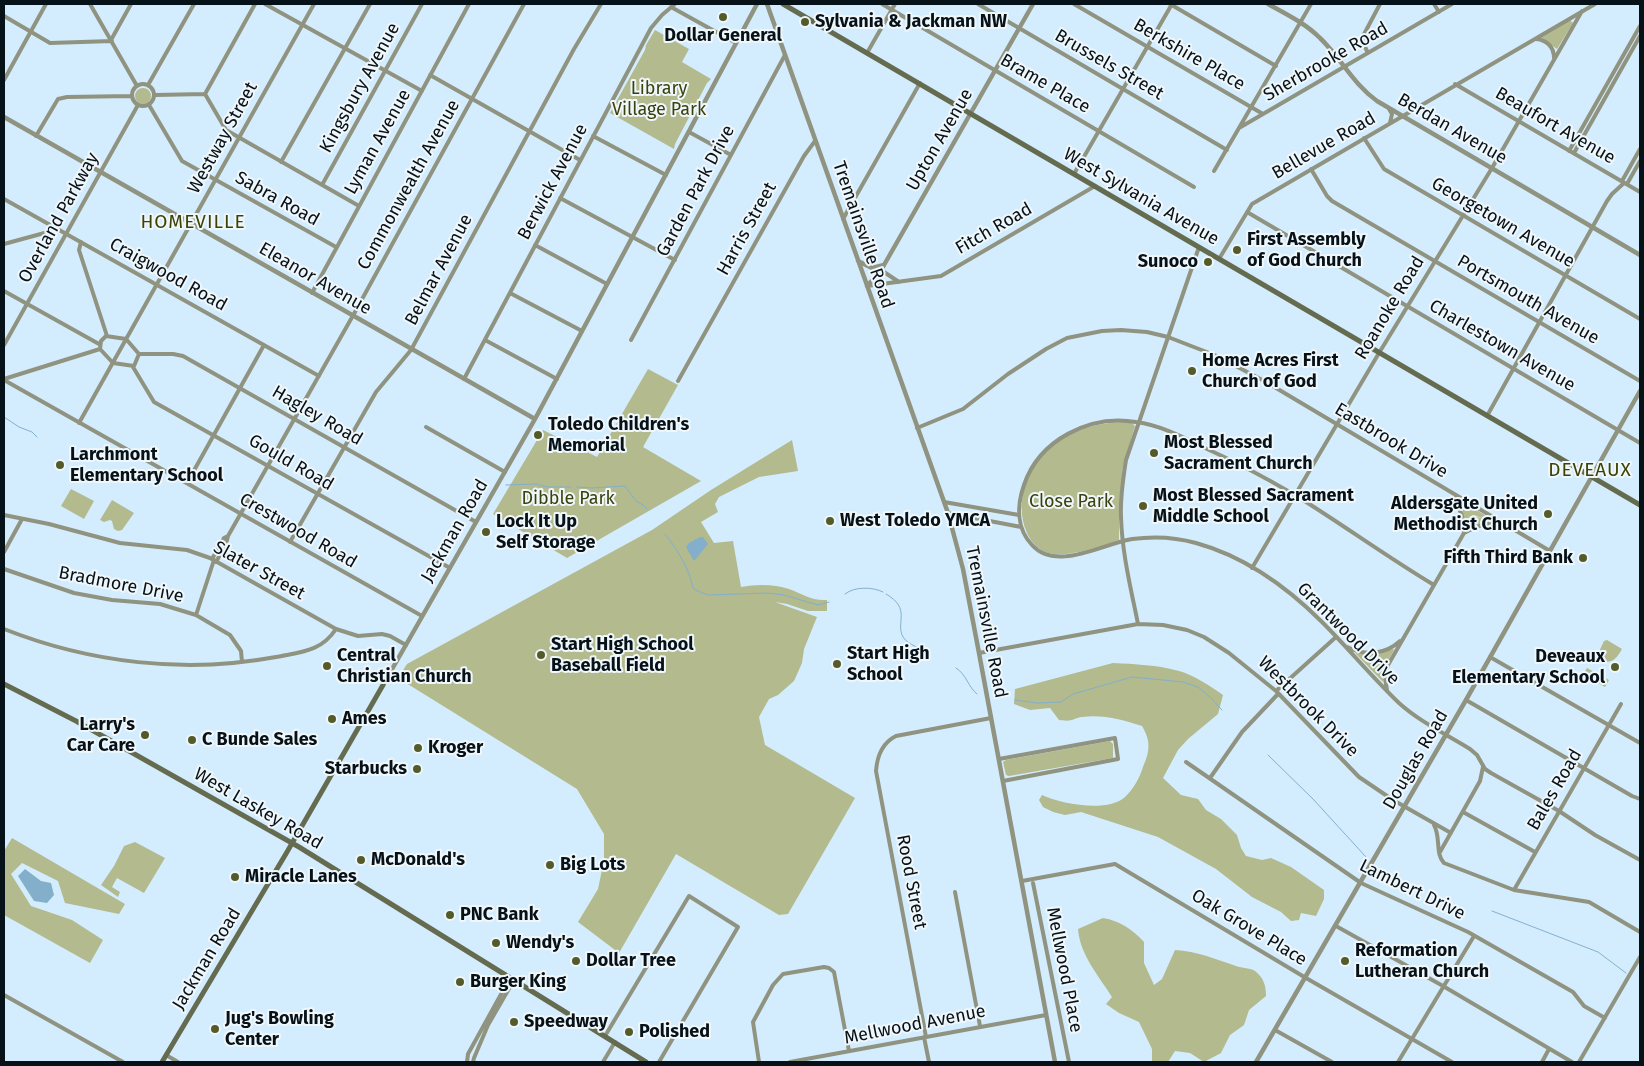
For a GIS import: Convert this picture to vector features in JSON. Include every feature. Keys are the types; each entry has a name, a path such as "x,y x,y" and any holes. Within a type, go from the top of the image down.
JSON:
{"main road":[{"name":"West Sylvania Avenue","path":"783,4 1640,505"},
{"name":"West Laskey Road","path":"4,684 73,720 292,843 646,1062"},
{"name":"Jackman Road","path":"162,1062 383,685"}],"street":[{"path":"4,80 46,4"},
{"path":"90,4 137,86"},
{"path":"111,41 131,4"},
{"path":"148,85 194,4"},
{"path":"205,94 255,4"},
{"path":"265,4 422,91"},
{"name":"Westway Street","path":"79,423 314,4"},
{"path":"281,162 370,4"},
{"name":"Kingsbury Avenue","path":"322,185 422,4"},
{"name":"Lyman Avenue","path":"312,292 469,4"},
{"name":"Commonwealth Avenue","path":"196,615 214,560 224,538 228,536 319,376 524,4"},
{"name":"Belmar Avenue","path":"290,542 376,392 411,350 574,49 601,4"},
{"name":"Berwick Avenue","path":"464,379 651,28 659,17 675,4"},
{"name":"Jackman Road","path":"383,685 557,379 757,4"},
{"name":"Tremainsville Road","path":"767,4 948,513 963,569 1000,759 1055,1062"},
{"name":"Brame Place","path":"882,4 1194,187"},
{"path":"867,52 895,4"},
{"name":"Brussels Street","path":"978,4 1227,150"},
{"name":"Upton Avenue","path":"866,286 884,265 1033,4"},
{"name":"Berkshire Place","path":"1074,4 1263,114"},
{"path":"1074,174 1171,4 1276,66"},
{"name":"Berdan Avenue","path":"1268,4 1301,22 1321,38 1360,87 1377,101 1640,255"},
{"path":"1214,172 1311,4"},
{"path":"1368,53 1362,38 1380,4"},
{"path":"1434,4 1439,12"},
{"name":"Sherbrooke Road","path":"1239,128 1452,4"},
{"name":"Bellevue Road","path":"1219,259 1252,204 1595,4"},
{"path":"671,7 736,44"},
{"name":"Roanoke Road","path":"1252,568 1379,353 1492,168 1582,11"},
{"path":"4,16 50,43 111,41"},
{"path":"1569,151 1640,26"},
{"path":"1574,154 1640,36"},
{"path":"1534,39 1543,40 1550,45 1554,52 1553,63"},
{"name":"Garden Park Drive","path":"631,340 785,55"},
{"path":"430,75 580,160"},
{"path":"843,219 920,83"},
{"name":"Beaufort Avenue","path":"1455,84 1640,192"},
{"path":"148,85 153,89 153,101 149,105 138,105 132,96 133,90 137,86 148,85"},
{"path":"154,95 205,94"},
{"path":"205,94 223,127 359,206"},
{"path":"36,136 58,99 132,96"},
{"name":"Overland Parkway","path":"4,345 138,105"},
{"name":"Sabra Road","path":"149,105 182,161 336,248"},
{"path":"1389,109 1392,114 1390,123"},
{"name":"Eleanor Avenue","path":"4,118 535,419"},
{"path":"689,132 731,154"},
{"path":"593,136 666,175"},
{"name":"Georgetown Avenue","path":"1364,138 1382,168 1640,319"},
{"name":"Harris Street","path":"678,381 804,156 815,141"},
{"path":"1624,183 1640,149"},
{"path":"1487,416 1612,194 1624,183 1640,161"},
{"name":"Portsmouth Avenue","path":"1311,169 1330,200 1640,381"},
{"name":"Fitch Road","path":"866,286 941,276 1095,186"},
{"path":"560,198 675,260"},
{"name":"Craigwood Road","path":"4,199 319,376"},
{"name":"Charlestown Avenue","path":"1247,212 1640,443"},
{"path":"4,244 48,232 54,227"},
{"path":"81,242 79,250 107,336"},
{"path":"535,245 607,284"},
{"path":"1138,624 1123,541 1121,518 1126,460 1199,247"},
{"path":"858,261 872,268 884,265"},
{"path":"881,270 902,282"},
{"path":"4,291 100,347 113,363 133,366 138,360 139,354 126,339 107,336 103,338 100,347"},
{"path":"510,293 582,331"},
{"name":"Eastbrook Drive","path":"917,428 932,424 963,409 1008,374 1046,349 1067,338 1102,331 1121,330 1168,336 1225,361 1266,382 1550,551"},
{"path":"485,340 557,379"},
{"path":"187,483 264,345"},
{"path":"4,380 100,347"},
{"name":"Hagley Road","path":"139,354 180,355 476,522"},
{"name":"Gould Road","path":"133,366 154,402 450,568"},
{"name":"Crestwood Road","path":"4,380 422,616"},
{"name":"Douglas Road","path":"1256,1062 1446,735 1640,391"},
{"name":"Grantwood Drive","path":"1434,585 1296,495 1228,458 1182,436 1138,422 1111,421 1089,425 1070,433 1053,444 1035,464 1025,481 1019,501 1021,527 1033,547 1049,557 1065,557 1123,541 1155,538 1190,541 1222,552 1252,568 1294,597 1336,637 1388,692 1415,716 1470,749 1477,755 1482,765 1491,773 1640,860"},
{"path":"426,426 505,472"},
{"path":"1454,495 1462,516 1464,533"},
{"path":"944,502 1019,515"},
{"path":"948,513 1021,527"},
{"name":"Slater Street","path":"4,516 49,524 120,543 187,550 214,560 336,629 358,636 382,634 390,636 406,645"},
{"path":"4,552 22,519"},
{"path":"1388,692 1385,681 1387,668 1464,533 1476,527 1499,521"},
{"name":"Bradmore Drive","path":"4,569 74,593 112,600 160,604 196,615 230,634 241,651 242,662"},
{"name":"Westbrook Drive","path":"979,653 1138,624 1171,626 1187,630 1204,637 1239,660 1277,693 1359,777 1393,800 1450,833"},
{"path":"4,629 67,650 122,660 180,665 242,662 295,653 318,647 328,640 336,629"},
{"path":"1343,645 1360,652 1374,653 1393,646 1405,635"},
{"path":"1210,778 1242,732 1277,693 1336,637"},
{"path":"1490,657 1640,743"},
{"path":"1466,700 1640,799"},
{"name":"Bales Road","path":"1514,890 1621,704"},
{"name":"Rood Street","path":"929,1062 876,771 881,751 893,738 991,718"},
{"path":"1000,759 1115,738 1118,759 1003,781"},
{"name":"Lambert Drive","path":"1186,762 1361,883 1474,936 1574,992 1584,1006 1605,1018"},
{"path":"1439,853 1481,779 1482,765"},
{"path":"1463,812 1535,852"},
{"path":"1433,823 1438,835 1440,858 1444,863 1514,890 1589,902 1640,932"},
{"name":"Oak Grove Place","path":"1022,881 1115,864 1306,978 1452,1062"},
{"name":"Mellwood Place","path":"1033,883 1069,1062"},
{"path":"955,892 980,1026"},
{"path":"605,1036 688,896 738,927 659,1062"},
{"path":"1336,926 1572,1062"},
{"path":"1398,1062 1442,986 1474,936"},
{"path":"1580,1062 1640,957"},
{"path":"759,1062 753,1022 773,985 783,974 824,966 834,972 849,1051"},
{"path":"467,1062 468,1054 512,979"},
{"path":"473,1062 488,1025 512,979"},
{"path":"4,995 123,1062"},
{"name":"Mellwood Avenue","path":"790,1062 1046,1015"},
{"path":"1275,1030 1332,1062"},
{"path":"603,1062 614,1042"},
{"path":"1542,1062 1549,1049"},
{"path":"166,1055 178,1062"}],"green space":[{"path":"1570,20 1573,23 1557,49 1540,37"},
{"name":"Library Village Park","path":"655,30 689,49 682,62 711,79 707,83 674,149 610,113"},
{"path":"143,88 151,96 143,104 135,96"},
{"name":"Dibble Park","path":"648,369 678,385 643,447 701,481 567,558 493,514 543,430 597,457"},
{"name":"Close Park","path":"1122,422 1132,423 1135,426 1123,467 1119,511 1119,540 1094,549 1074,553 1056,554 1041,550 1031,540 1023,520 1023,494 1033,469 1050,448 1067,436 1090,426"},
{"path":"792,440 798,471 759,477 719,497 715,504 718,512 701,522 714,543 733,541 741,587 772,585 812,598 827,600 827,611 808,611 775,602 817,617 794,681 778,695 769,699 759,717 765,745 855,798 788,914 779,915 676,854 619,953 578,922 598,889 604,860 604,834 577,789 398,678 407,664 652,530 711,490"},
{"path":"71,489 94,501 84,519 61,506"},
{"path":"112,500 134,513 122,530 114,529 110,520 104,522 100,520"},
{"path":"1463,502 1488,517 1484,518 1487,519 1487,522 1475,525 1465,531 1465,522 1474,517 1482,518 1473,515 1464,521 1461,503"},
{"path":"1607,640 1622,649 1617,657 1608,662 1596,658 1604,641"},
{"path":"1393,649 1385,666 1383,682 1355,652 1364,654"},
{"path":"1113,663 1138,664 1179,671 1196,678 1223,695 1218,714 1178,750 1163,778 1181,795 1198,799 1206,810 1221,819 1237,835 1246,856 1262,860 1271,858 1291,867 1324,890 1324,899 1316,916 1301,913 1299,920 1291,921 1281,912 1252,897 1216,869 1158,837 1081,812 1065,815 1043,807 1039,800 1042,795 1072,804 1096,806 1108,805 1125,797 1142,771 1147,756 1147,736 1142,726 1113,718 1097,716 1059,720 1050,708 1030,710 1014,704 1015,689"},
{"path":"1587,668 1609,680 1605,687 1583,675"},
{"path":"1110,741 1113,744 1113,758 1006,775 1003,762 1006,760"},
{"path":"12,838 125,904 119,914 65,903 58,881 22,863 11,874 31,906 72,920 103,940 90,963 4,915 4,851"},
{"path":"135,842 165,858 144,893 117,878 112,887 120,892 118,897 101,885 114,866 124,846"},
{"path":"1103,918 1125,926 1144,942 1144,963 1154,985 1162,979 1175,950 1198,954 1253,970 1262,979 1266,996 1249,1010 1244,1025 1230,1035 1221,1053 1204,1062 1190,1053 1175,1051 1168,1062 1152,1062 1152,1049 1139,1022 1119,1013 1106,1004 1112,997 1082,948 1078,929"}],"water":[{"path":"703,537 708,544 694,561 686,547 689,543"},
{"path":"25,869 41,881 51,883 54,895 47,903 34,901 18,876"}],"waterway":[{"path":"4,417 19,427 32,432 37,437"},
{"path":"506,485 536,484 547,487 571,487"},
{"path":"577,487 625,486 636,501 647,509"},
{"path":"665,534 682,559 695,590 708,595 767,593 784,595 818,605 829,602"},
{"path":"845,594 849,591 864,588 883,592"},
{"path":"886,594 899,605 901,610 901,631 905,640 930,653"},
{"path":"956,668 963,674 977,694"},
{"path":"1015,700 1037,703 1061,702 1073,694 1132,677 1183,682 1198,687 1222,710"},
{"path":"1268,755 1313,799 1366,857"},
{"path":"1492,911 1598,952 1626,973"}],"place":[{"name":"Dollar General","path":"723,17"},
{"name":"Sylvania & Jackman NW","path":"805,22"},
{"name":"First Assembly of God Church","path":"1237,250"},
{"name":"Sunoco","path":"1208,262"},
{"name":"Home Acres First Church of God","path":"1192,371"},
{"name":"Toledo Children's Memorial","path":"538,435"},
{"name":"Most Blessed Sacrament Church","path":"1154,453"},
{"name":"Larchmont Elementary School","path":"60,465"},
{"name":"Most Blessed Sacrament Middle School","path":"1143,506"},
{"name":"Aldersgate United Methodist Church","path":"1548,514"},
{"name":"West Toledo YMCA","path":"830,521"},
{"name":"Lock It Up Self Storage","path":"486,532"},
{"name":"Fifth Third Bank","path":"1583,558"},
{"name":"Start High School Baseball Field","path":"541,655"},
{"name":"Start High School","path":"837,664"},
{"name":"Central Christian Church","path":"327,666"},
{"name":"Deveaux Elementary School","path":"1615,667"},
{"name":"Ames","path":"332,719"},
{"name":"Larry's Car Care","path":"145,735"},
{"name":"C Bunde Sales","path":"192,740"},
{"name":"Kroger","path":"418,748"},
{"name":"Starbucks","path":"417,769"},
{"name":"McDonald's","path":"361,860"},
{"name":"Big Lots","path":"550,865"},
{"name":"Miracle Lanes","path":"235,877"},
{"name":"PNC Bank","path":"450,915"},
{"name":"Wendy's","path":"496,943"},
{"name":"Dollar Tree","path":"576,961"},
{"name":"Reformation Lutheran Church","path":"1345,961"},
{"name":"Burger King","path":"460,982"},
{"name":"Speedway","path":"514,1022"},
{"name":"Jug's Bowling Center","path":"215,1029"},
{"name":"Polished","path":"629,1032"}],"district":[{"name":"HOMEVILLE","path":"193,223"},
{"name":"DEVEAUX","path":"1590,471"}]}
